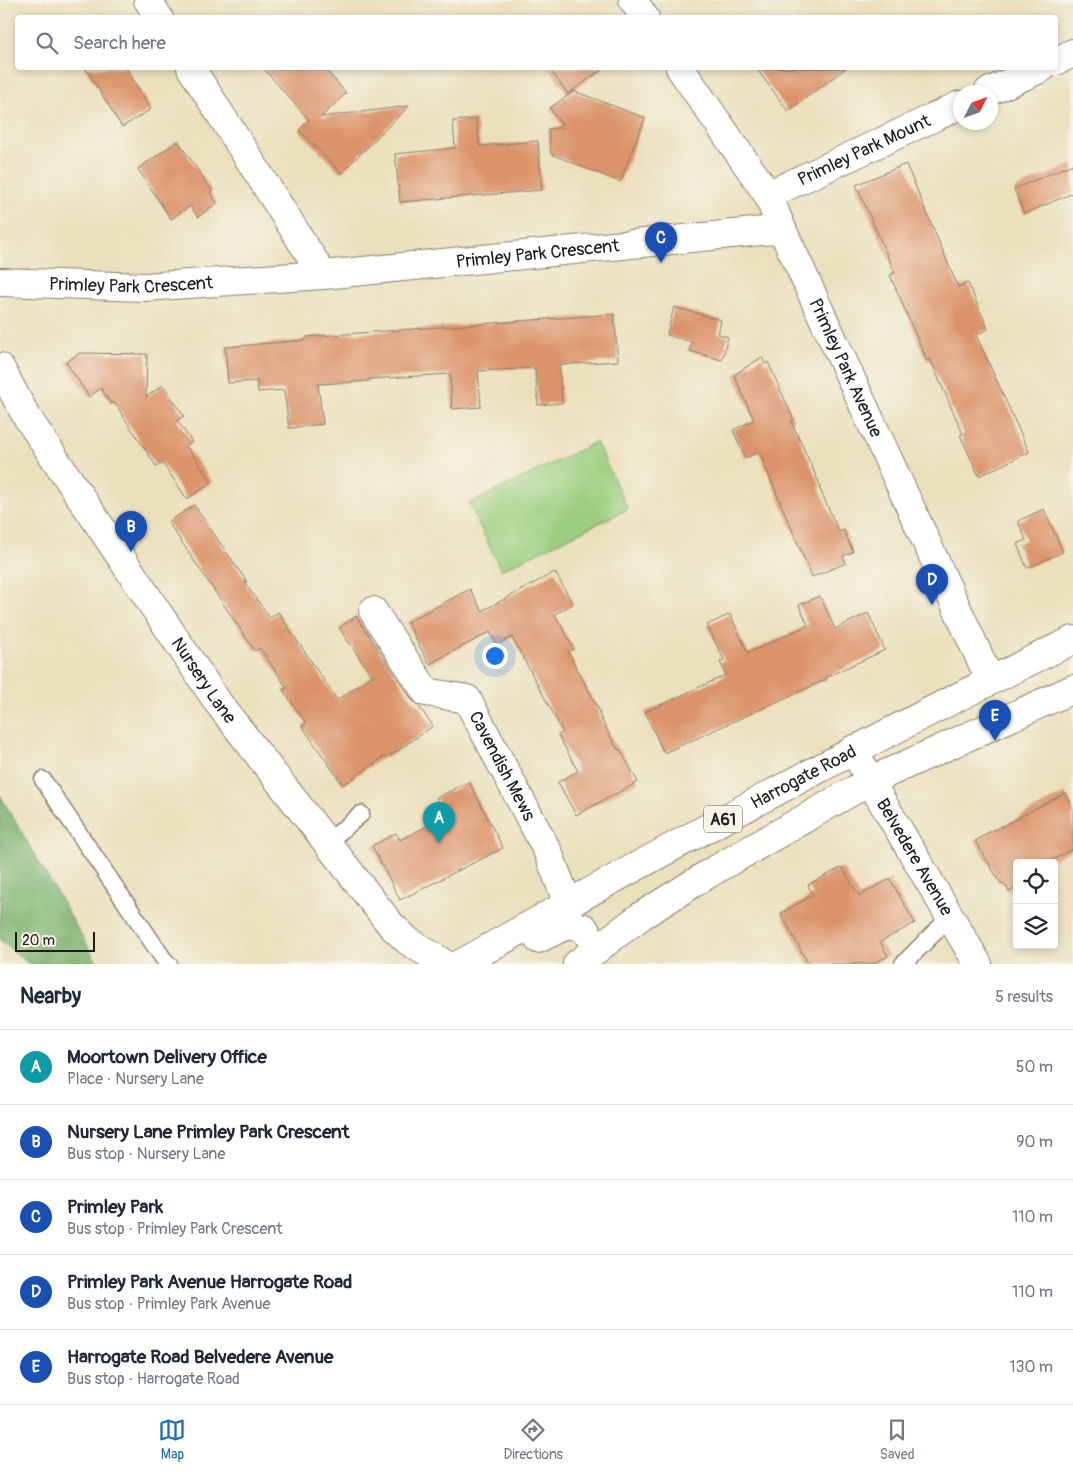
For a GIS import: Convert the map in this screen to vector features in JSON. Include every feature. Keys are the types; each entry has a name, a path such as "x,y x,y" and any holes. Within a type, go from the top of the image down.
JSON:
{"main road":[{"path":"148,0 157,15"},
{"path":"633,0 643,15"},
{"path":"1058,60 1073,53"},
{"path":"192,70 323,275"},
{"name":"Primley Park Avenue","path":"681,70 768,195 990,680"},
{"path":"998,88 1038,70"},
{"name":"Primley Park Mount","path":"768,195 953,109"},
{"name":"Primley Park Crescent","path":"0,282 144,287 323,275 782,229"},
{"name":"Nursery Lane","path":"0,367 25,414 219,704 391,925 408,941 445,964"},
{"name":"Cavendish Mews","path":"373,611 426,692 466,699 548,852 568,904"},
{"name":"Harrogate Road","path":"460,964 854,749 1073,640"},
{"name":"Harrogate Road","path":"587,956 641,916 700,879 870,782 1073,689"},
{"name":"Belvedere Avenue","path":"854,749 870,782 978,964"},
{"path":"489,948 519,948 570,924 584,928 587,956"}],"lane":[{"path":"43,780 165,961 169,964"},
{"path":"327,843 361,814"},
{"path":"902,964 950,917"}],"green space":[{"path":"596,442 628,509 501,570 469,504"},
{"path":"0,795 98,964 29,964 0,940"}],"building":[{"path":"86,70 127,70 151,109 122,127"},
{"path":"265,70 326,70 346,93 321,117 409,106 341,173 299,130 309,120"},
{"path":"550,70 601,70 568,94"},
{"path":"757,70 843,70 788,111"},
{"path":"574,91 645,118 620,182 551,154 548,129 563,127 550,108"},
{"path":"476,119 480,146 538,141 542,190 400,202 395,154 455,148 453,121"},
{"path":"178,141 212,191 210,192 217,203 198,217 190,206 171,219 138,169"},
{"path":"906,164 958,287 968,283 988,329 976,335 1029,452 979,476 960,435 963,434 930,359 927,361 890,275 895,273 856,185"},
{"path":"1073,164 1073,193 1024,214 1014,189"},
{"path":"674,307 721,320 718,334 728,337 722,360 689,351 692,342 667,335"},
{"path":"614,314 618,361 559,365 562,403 538,405 535,368 478,371 481,407 452,409 450,374 369,379 369,381 318,384 323,424 289,428 284,390 258,392 257,381 228,383 225,347 306,340 306,337"},
{"path":"80,353 147,354 146,397 163,385 184,416 177,420 192,442 186,446 212,482 187,499 162,462 156,466 114,402 111,404 101,388 89,397 66,362"},
{"path":"762,357 765,364 768,362 794,420 791,421 839,532 844,530 853,552 843,556 846,563 812,577 759,452 745,458 733,430 754,420 734,375"},
{"path":"194,505 270,618 278,612 337,700 372,676 339,628 356,616 413,701 433,726 387,758 385,756 343,785 302,726 306,723 283,690 287,688 260,648 255,651 168,522"},
{"path":"1044,509 1063,552 1027,568 1017,544 1026,540 1018,521"},
{"path":"555,572 573,604 555,614 574,649 568,652 600,712 598,713 638,782 576,815 558,782 578,771 558,735 563,732 512,637 497,645 490,632 429,664 407,622 470,589 482,611"},
{"path":"820,596 835,629 868,613 885,650 826,677 827,679 664,753 645,712 726,675 720,662 724,660 707,625 730,614 748,653 808,625 799,605"},
{"path":"469,782 503,848 400,900 372,846 396,833 400,840 446,816 436,798"},
{"path":"1065,793 1073,808 1073,849 1054,859 1013,859 1013,890 1009,892 1004,883 1001,884 975,841"},
{"path":"842,867 859,896 890,879 915,923 880,942 888,956 872,964 808,964 781,913 813,895 808,885"}],"place":[{"name":"Primley Park","path":"661,263"},
{"name":"Nursery Lane Primley Park Crescent","path":"131,552"},
{"name":"Primley Park Avenue Harrogate Road","path":"932,605"},
{"name":"Harrogate Road Belvedere Avenue","path":"995,741"},
{"name":"Moortown Delivery Office","path":"439,843"}]}
